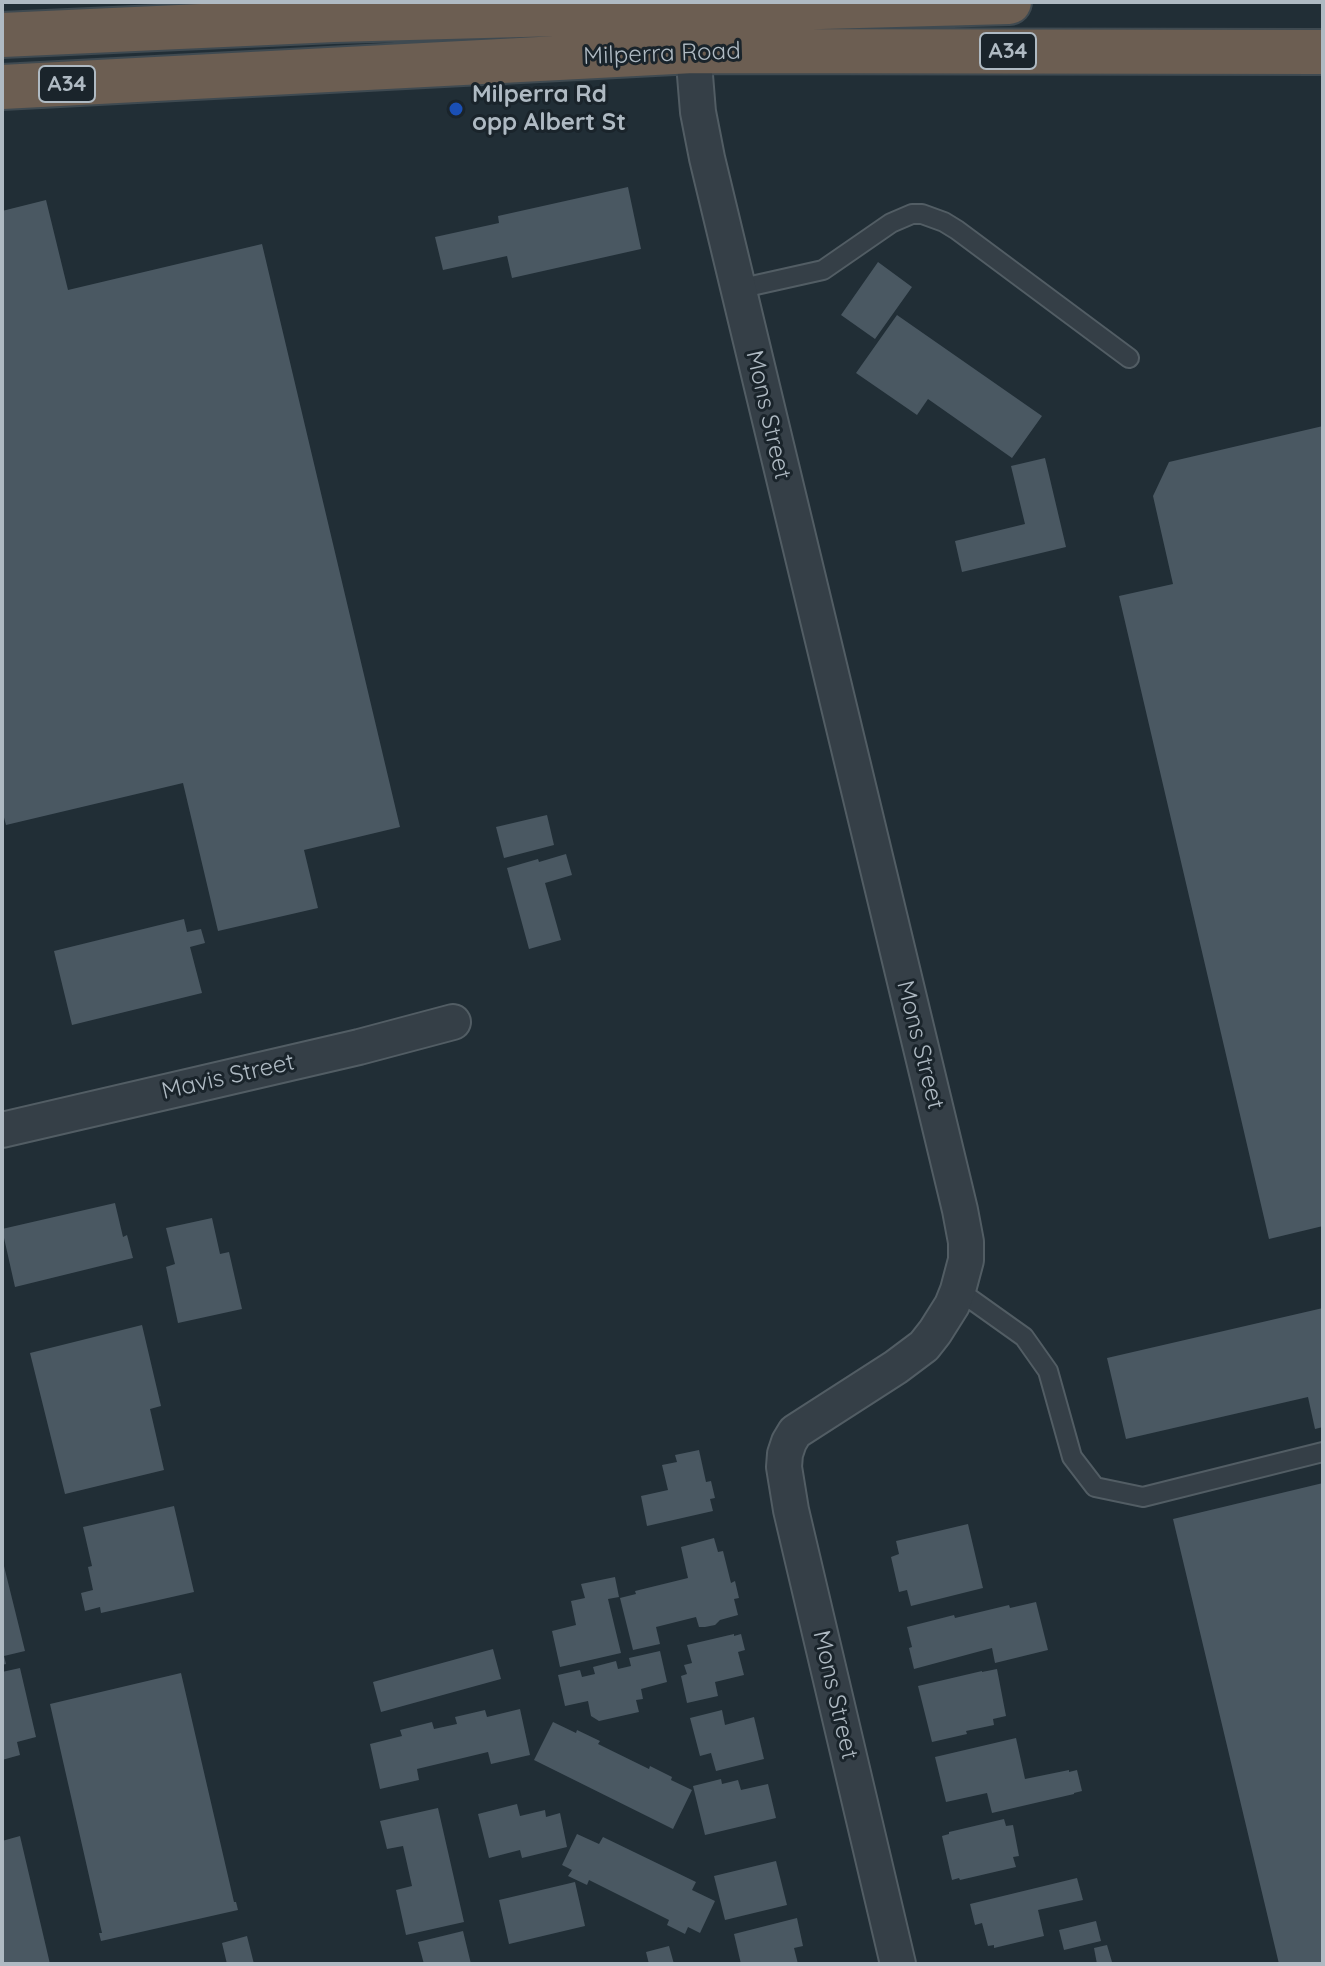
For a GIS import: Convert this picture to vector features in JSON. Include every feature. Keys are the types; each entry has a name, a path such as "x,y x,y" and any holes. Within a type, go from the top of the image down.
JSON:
{"highway":[{"name":"Milperra Road","path":"2,35 332,11 1009,2"},
{"name":"Milperra Road","path":"2,87 693,51 1323,52"}],"street":[{"name":"Mons Street","path":"693,51 698,112 707,158 966,1242 966,1260 958,1290 944,1319 924,1346 795,1432 789,1442 784,1467 791,1510 898,1964"},
{"name":"Mavis Street","path":"2,1130 344,1051 453,1022"}],"lane":[{"path":"738,289 823,270 891,223 912,214 922,214 957,230 1129,358"},
{"path":"958,1290 1024,1337 1048,1371 1072,1457 1095,1487 1143,1497 1323,1452"}],"building":[{"path":"628,187 641,249 512,278 507,256 443,270 435,237 499,223 498,216"},
{"path":"46,200 68,290 262,244 400,827 304,850 318,908 218,931 183,783 6,825 2,810 2,211"},
{"path":"878,262 912,287 875,339 841,315"},
{"path":"897,315 1042,416 1012,458 928,399 917,415 856,373"},
{"path":"1323,426 1323,1226 1269,1239 1119,596 1173,584 1153,496 1169,462"},
{"path":"1045,458 1066,547 962,572 955,541 1025,524 1011,466"},
{"path":"547,815 554,845 504,858 496,827"},
{"path":"566,854 572,875 545,883 561,940 529,949 507,868"},
{"path":"184,919 187,932 201,929 205,943 190,947 202,993 72,1025 54,951"},
{"path":"115,1203 123,1237 127,1235 133,1258 15,1287 2,1229"},
{"path":"212,1218 220,1254 229,1252 242,1309 178,1323 166,1267 175,1264 166,1228"},
{"path":"1323,1308 1323,1427 1315,1429 1308,1397 1126,1439 1107,1358"},
{"path":"142,1325 161,1406 150,1409 164,1470 65,1494 30,1353"},
{"path":"699,1450 706,1482 711,1481 715,1498 710,1499 713,1511 647,1526 641,1496 668,1490 662,1465 677,1462 675,1455"},
{"path":"1323,1483 1323,1964 1279,1964 1173,1519"},
{"path":"174,1506 194,1592 101,1613 100,1607 85,1611 81,1593 93,1590 88,1567 92,1566 83,1527"},
{"path":"968,1524 983,1588 911,1606 907,1590 899,1592 891,1557 899,1554 896,1541"},
{"path":"714,1538 718,1552 723,1551 731,1583 735,1581 739,1598 734,1599 738,1615 705,1627 699,1627 696,1617 656,1627 660,1644 633,1650 620,1598 636,1594 635,1591 688,1578 681,1547"},
{"path":"2,1558 25,1651 4,1656 6,1664 2,1665"},
{"path":"615,1577 619,1597 608,1599 621,1653 560,1667 552,1631 576,1625 571,1601 585,1598 581,1584"},
{"path":"1036,1602 1048,1650 995,1663 992,1648 914,1669 907,1627 954,1615 955,1618"},
{"path":"741,1634 745,1650 738,1652 744,1675 715,1682 718,1696 687,1703 681,1676 687,1674 684,1665 692,1663 687,1645"},
{"path":"493,1649 501,1679 381,1712 373,1682"},
{"path":"660,1651 667,1682 641,1689 643,1699 636,1700 639,1712 599,1721 591,1716 588,1701 565,1706 558,1675 580,1670 582,1677 595,1674 593,1667 616,1661 618,1669 631,1666 629,1658"},
{"path":"20,1668 36,1737 17,1742 20,1755 2,1760 2,1672"},
{"path":"997,1669 1006,1716 993,1719 994,1725 932,1742 918,1686"},
{"path":"181,1673 238,1910 101,1941 99,1933 102,1933 50,1704"},
{"path":"520,1709 530,1755 491,1764 488,1752 417,1769 419,1780 380,1789 370,1744 402,1736 400,1730 432,1722 434,1729 457,1724 455,1717 485,1710 487,1717"},
{"path":"722,1710 725,1725 754,1717 764,1759 716,1771 711,1753 700,1756 690,1718"},
{"path":"553,1722 600,1741 598,1744 649,1769 650,1766 692,1790 673,1829 534,1760"},
{"path":"1016,1738 1025,1779 1077,1770 1082,1791 992,1813 987,1793 946,1802 935,1757"},
{"path":"721,1779 722,1784 738,1780 741,1790 768,1784 776,1818 705,1835 693,1786"},
{"path":"517,1804 520,1816 545,1810 546,1817 560,1813 567,1847 522,1858 520,1850 489,1858 478,1814"},
{"path":"438,1808 464,1922 406,1935 396,1890 412,1886 403,1846 387,1849 380,1821"},
{"path":"1004,1819 1006,1826 1013,1825 1019,1856 1013,1857 1016,1867 952,1880 942,1836"},
{"path":"577,1834 599,1844 603,1837 696,1882 692,1890 715,1901 700,1933 688,1927 685,1934 667,1925 669,1920 589,1880 587,1885 568,1876 572,1870 562,1865"},
{"path":"20,1836 50,1964 2,1964 2,1841"},
{"path":"776,1861 787,1905 725,1920 714,1876"},
{"path":"1077,1878 1083,1900 1038,1910 1044,1936 994,1948 994,1945 988,1946 982,1923 975,1925 970,1904"},
{"path":"575,1882 585,1926 509,1944 499,1900"},
{"path":"797,1918 803,1946 794,1948 798,1964 741,1964 734,1934"},
{"path":"1096,1921 1101,1941 1064,1950 1059,1930"},
{"path":"463,1931 471,1964 424,1964 418,1942"},
{"path":"247,1936 254,1964 227,1964 222,1943"},
{"path":"1107,1945 1112,1962 1097,1964 1094,1948"},
{"path":"669,1946 674,1964 649,1964 646,1952"}],"place":[{"name":"Milperra Rd opp Albert St","path":"456,109"}]}
